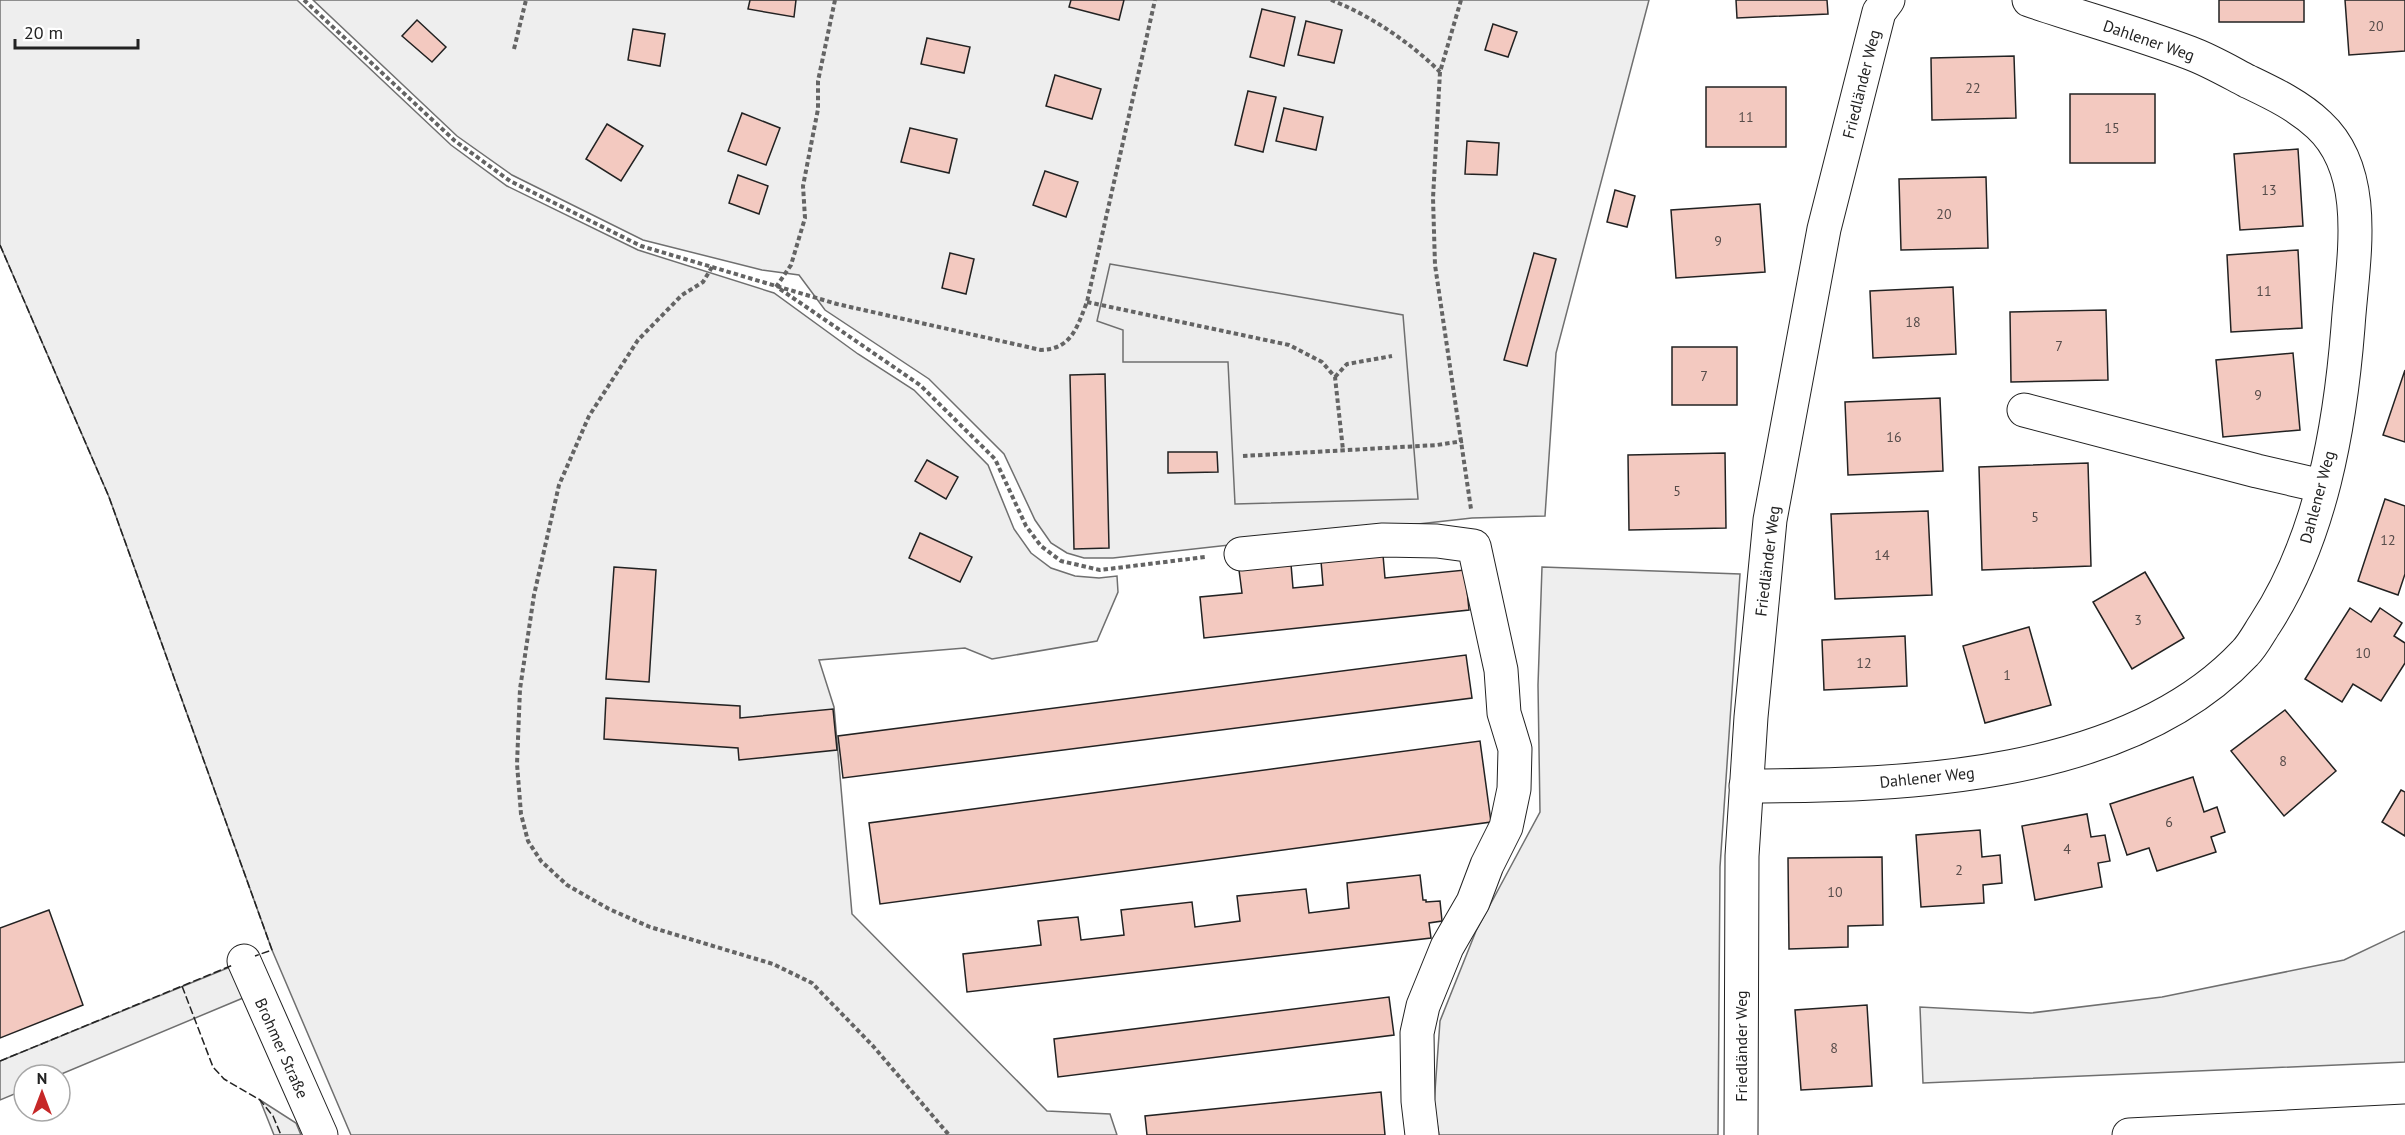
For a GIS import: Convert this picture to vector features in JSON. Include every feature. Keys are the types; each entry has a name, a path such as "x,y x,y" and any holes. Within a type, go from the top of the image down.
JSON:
{"street":[{"name":"Friedländer Weg","path":"1741,1135 1742,856 1746,786 1772,508 1824,229 1879,12 1888,0"},
{"name":"Dahlener Weg","path":"1746,786 1815,786 1897,781 1999,769 2057,756 2161,716 2204,690 2247,651 2275,608 2302,550 2322,486 2343,393 2354,244 2353,194 2343,159 2321,126 2286,100 2193,54 2029,0"},
{"path":"2024,410 2322,486"},
{"path":"1241,554 1383,540 1437,541 1474,546 1501,670 1504,713 1515,749 1514,789 1506,827 1487,865 1473,902 1447,947 1423,1006 1417,1033 1418,1101 1422,1135"},
{"name":"Brohmer Straße","path":"244,961 321,1135"},
{"path":"2129,1135 2405,1121"}],"path":[{"path":"304,0 455,141 510,181 641,246 837,304 1041,350 1057,349 1070,339 1087,302 1155,0"},
{"path":"514,49 526,0"},
{"path":"777,287 791,266 805,218 803,186 818,109 818,81 834,0"},
{"path":"1331,0 1348,6 1422,54 1440,72"},
{"path":"1461,0 1440,72 1433,198 1435,265 1463,441 1474,546"},
{"path":"712,267 703,282 682,296 638,340 589,416 559,485 534,596 520,689 517,764 521,814 528,841 541,861 567,885 609,909 650,927 773,964 812,983 873,1046 949,1135"},
{"path":"777,287 920,386 995,459 1026,526 1041,546 1060,561 1100,570 1241,554"},
{"path":"1087,302 1288,345 1322,362 1335,377 1343,450"},
{"path":"1335,377 1347,364 1392,356"},
{"path":"1243,456 1463,441"}],"shaded area":[{"path":"0,0 297,0 451,145 507,186 638,250 774,293 858,354 914,390 988,465 1014,529 1031,553 1051,568 1075,576 1099,578 1117,576 1118,592 1097,641 992,659 965,648 819,660 834,707 852,914 1047,1111 1110,1114 1117,1135 351,1135 272,950 109,497 0,245"},
{"path":"313,0 1649,0 1556,353 1545,516 1472,518 1113,558 1084,558 1067,553 1051,543 1035,520 1004,454 929,379 825,310 799,275 762,270 643,240 512,175 457,136"},
{"path":"1110,264 1403,315 1418,499 1235,504 1228,362 1123,362 1123,330 1097,321"},
{"path":"1542,567 1740,574 1720,867 1718,1135 1439,1135 1434,1105 1440,1021 1476,931 1540,812 1538,685"},
{"path":"2405,931 2405,1062 1923,1083 1920,1007 2031,1013 2162,997 2344,960"},
{"path":"230,967 243,998 72,1070 72,1063 12,1063 12,1095 0,1100 0,1061"},
{"path":"260,1100 296,1123 301,1135 274,1135"}],"building":[{"path":"750,0 796,0 794,17 748,9"},
{"path":"1071,0 1124,0 1119,20 1069,7"},
{"path":"1736,0 1827,0 1828,14 1737,18"},
{"path":"2219,0 2304,0 2304,22 2219,22"},
{"path":"2345,0 2405,0 2405,51 2349,55"},
{"path":"1262,9 1295,17 1284,66 1250,57"},
{"path":"417,20 446,47 432,62 402,36"},
{"path":"1306,21 1342,30 1334,63 1298,55"},
{"path":"1493,24 1517,32 1508,57 1485,50"},
{"path":"633,29 665,34 660,66 628,60"},
{"path":"927,38 970,47 964,73 921,64"},
{"path":"2014,56 2016,118 1932,120 1931,58"},
{"path":"1055,75 1101,89 1092,119 1046,106"},
{"path":"1706,87 1786,87 1786,147 1706,147"},
{"path":"1248,91 1276,97 1263,152 1235,145"},
{"path":"2070,94 2155,94 2155,163 2070,163"},
{"path":"1284,108 1323,117 1316,150 1276,141"},
{"path":"742,113 780,128 766,165 728,151"},
{"path":"607,124 643,146 621,181 586,159"},
{"path":"910,128 957,139 949,173 901,162"},
{"path":"1467,141 1499,143 1497,175 1465,174"},
{"path":"2298,149 2303,226 2240,230 2234,154"},
{"path":"1045,171 1078,182 1066,217 1033,205"},
{"path":"738,175 768,186 759,214 729,203"},
{"path":"1986,177 1988,248 1901,250 1899,179"},
{"path":"1615,190 1635,196 1627,227 1607,222"},
{"path":"1760,204 1765,272 1676,278 1671,210"},
{"path":"2298,250 2302,328 2231,332 2227,255"},
{"path":"950,253 974,259 966,294 942,288"},
{"path":"1534,253 1556,259 1527,366 1504,360"},
{"path":"1953,287 1956,354 1873,358 1870,291"},
{"path":"2106,310 2108,380 2011,382 2010,312"},
{"path":"1672,347 1737,347 1737,405 1672,405"},
{"path":"2293,353 2300,430 2223,437 2216,360"},
{"path":"2405,370 2405,442 2383,435"},
{"path":"1105,374 1109,548 1074,549 1070,375"},
{"path":"1940,398 1943,471 1848,475 1845,402"},
{"path":"1168,452 1217,452 1218,472 1168,473"},
{"path":"1725,453 1726,528 1629,530 1628,455"},
{"path":"927,460 958,477 946,499 915,481"},
{"path":"2088,463 2091,566 1982,570 1979,467"},
{"path":"2385,499 2405,506 2405,574 2398,595 2358,581"},
{"path":"1928,511 1932,595 1835,599 1831,514"},
{"path":"920,533 972,557 960,582 909,558"},
{"path":"1383,555 1385,578 1465,570 1469,610 1204,638 1200,597 1242,593 1239,570 1291,564 1293,588 1323,585 1321,561"},
{"path":"614,567 656,570 649,682 606,679"},
{"path":"2145,572 2184,638 2132,669 2093,602"},
{"path":"2350,608 2371,622 2380,608 2402,623 2394,636 2405,643 2405,663 2381,701 2353,684 2342,702 2305,679"},
{"path":"2029,627 2051,705 1985,723 1963,646"},
{"path":"1905,636 1907,686 1824,690 1822,640"},
{"path":"1466,655 1472,698 843,778 838,736"},
{"path":"606,698 740,706 740,718 833,709 837,750 739,760 738,748 604,739"},
{"path":"2285,710 2336,771 2284,816 2231,751"},
{"path":"1480,741 1491,822 880,904 869,823"},
{"path":"2193,777 2204,812 2217,807 2225,832 2211,837 2216,852 2157,871 2149,848 2127,855 2110,804"},
{"path":"2401,790 2405,792 2405,836 2382,822"},
{"path":"2087,814 2091,837 2105,835 2110,861 2098,863 2102,887 2035,900 2022,826"},
{"path":"1980,830 1982,857 2000,855 2002,883 1983,885 1984,903 1921,907 1916,835"},
{"path":"1882,857 1883,925 1848,926 1848,947 1789,949 1788,858"},
{"path":"1420,875 1423,900 1426,902 1440,901 1442,921 1429,923 1431,938 967,992 963,954 1041,945 1038,921 1078,917 1081,940 1124,935 1121,910 1192,902 1195,927 1240,921 1237,896 1306,889 1309,913 1349,908 1347,883"},
{"path":"49,910 83,1005 0,1038 0,928"},
{"path":"1389,997 1394,1035 1058,1077 1054,1039"},
{"path":"1867,1005 1872,1086 1801,1090 1795,1010"},
{"path":"1381,1092 1385,1135 1147,1135 1145,1116"}],"fence":[{"path":"0,245 109,497 272,950 255,956"},
{"path":"0,1061 233,965"},
{"path":"182,986 213,1067 224,1079 260,1100 273,1116 281,1135"}]}
